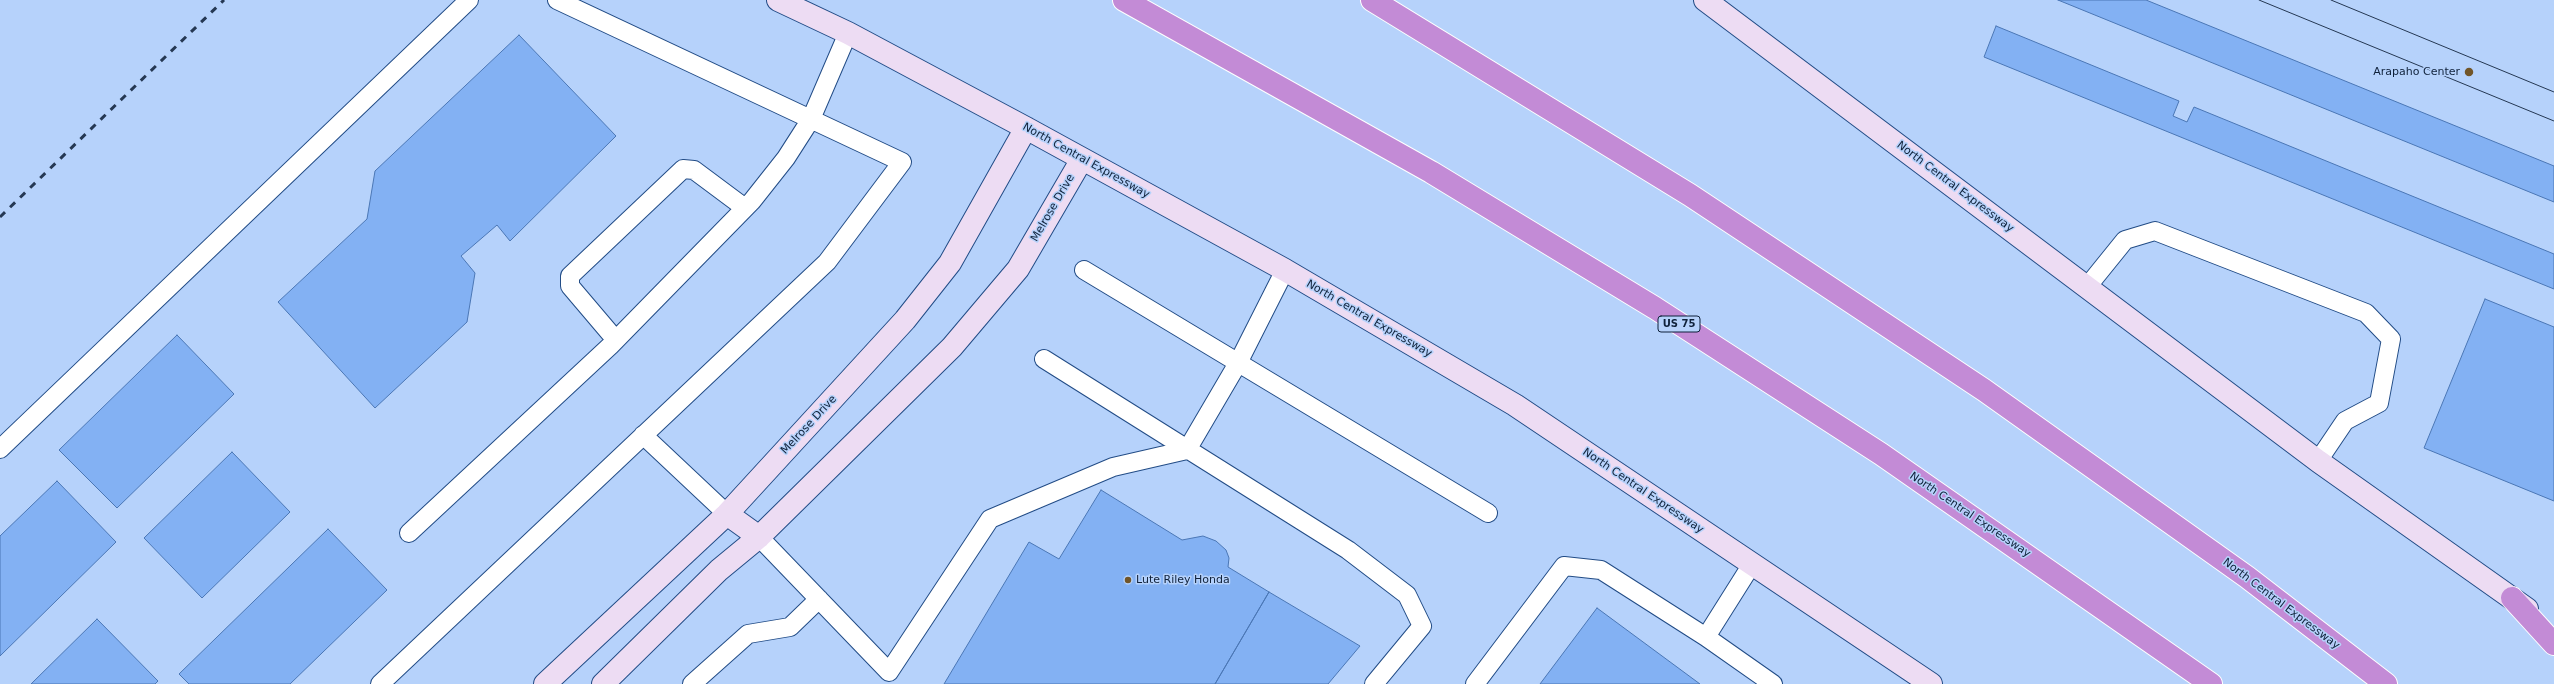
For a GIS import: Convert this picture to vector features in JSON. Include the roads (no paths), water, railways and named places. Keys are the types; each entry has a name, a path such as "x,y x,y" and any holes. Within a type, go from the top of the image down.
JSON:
{"highway":[{"name":"North Central Expressway","path":"1124,0 1432,172 1655,308 1881,454 2211,684"},
{"name":"North Central Expressway","path":"1372,0 1690,196 1984,390 2247,577 2386,684"},
{"path":"2512,598 2554,644"}],"main road":[{"name":"North Central Expressway","path":"778,0 848,34 1026,128 1285,270 1515,405 1931,684"},
{"name":"North Central Expressway","path":"1705,0 2318,461 2554,629"},
{"name":"Melrose Drive","path":"546,684 727,514 863,367 950,263 1026,128"},
{"name":"Melrose Drive","path":"603,684 719,570 759,537 952,347 1018,269 1082,159"},
{"path":"727,514 759,537"}],"lane":[{"path":"0,449 469,0"},
{"path":"380,684 826,262 902,162 557,0"},
{"path":"408,533 615,339 745,208 786,158 812,119 848,34"},
{"path":"615,339 570,286 570,276 683,169 694,170 745,208"},
{"path":"2087,287 2125,240 2155,231 2366,313 2391,339 2379,403 2344,421 2318,461"},
{"path":"1084,270 1488,513"},
{"path":"759,537 819,599 885,678 990,519 1114,467 1188,450 1238,363 1285,270"},
{"path":"1044,359 1348,550 1407,595 1422,626 1374,684"},
{"path":"643,435 727,514"},
{"path":"1706,637 1752,564"},
{"path":"1475,684 1564,566 1601,570 1706,637 1773,684"},
{"path":"692,684 748,634 790,627 819,599"}],"tram line":[{"path":"2259,0 2554,121"},
{"path":"2331,0 2554,92"}],"railway":[{"path":"0,217 224,0"}],"place":[{"name":"Arapaho Center","path":"2469,72"},
{"name":"Lute Riley Honda","path":"1128,580"}]}
